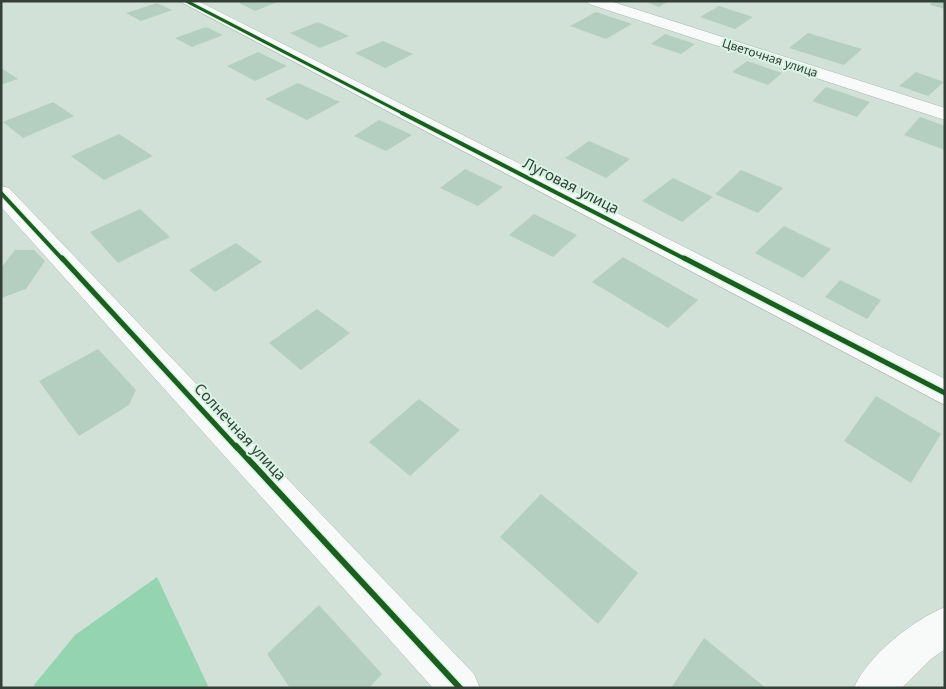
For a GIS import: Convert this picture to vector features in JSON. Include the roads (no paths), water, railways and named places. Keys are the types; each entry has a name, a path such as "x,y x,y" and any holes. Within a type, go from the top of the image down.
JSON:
{"street":[{"name":"Луговая улица","path":"186,1 945,393"},
{"name":"Цветочная улица","path":"594,1 945,114"},
{"name":"Солнечная улица","path":"1,193 460,688"},
{"path":"874,688 917,645 945,626"}]}
